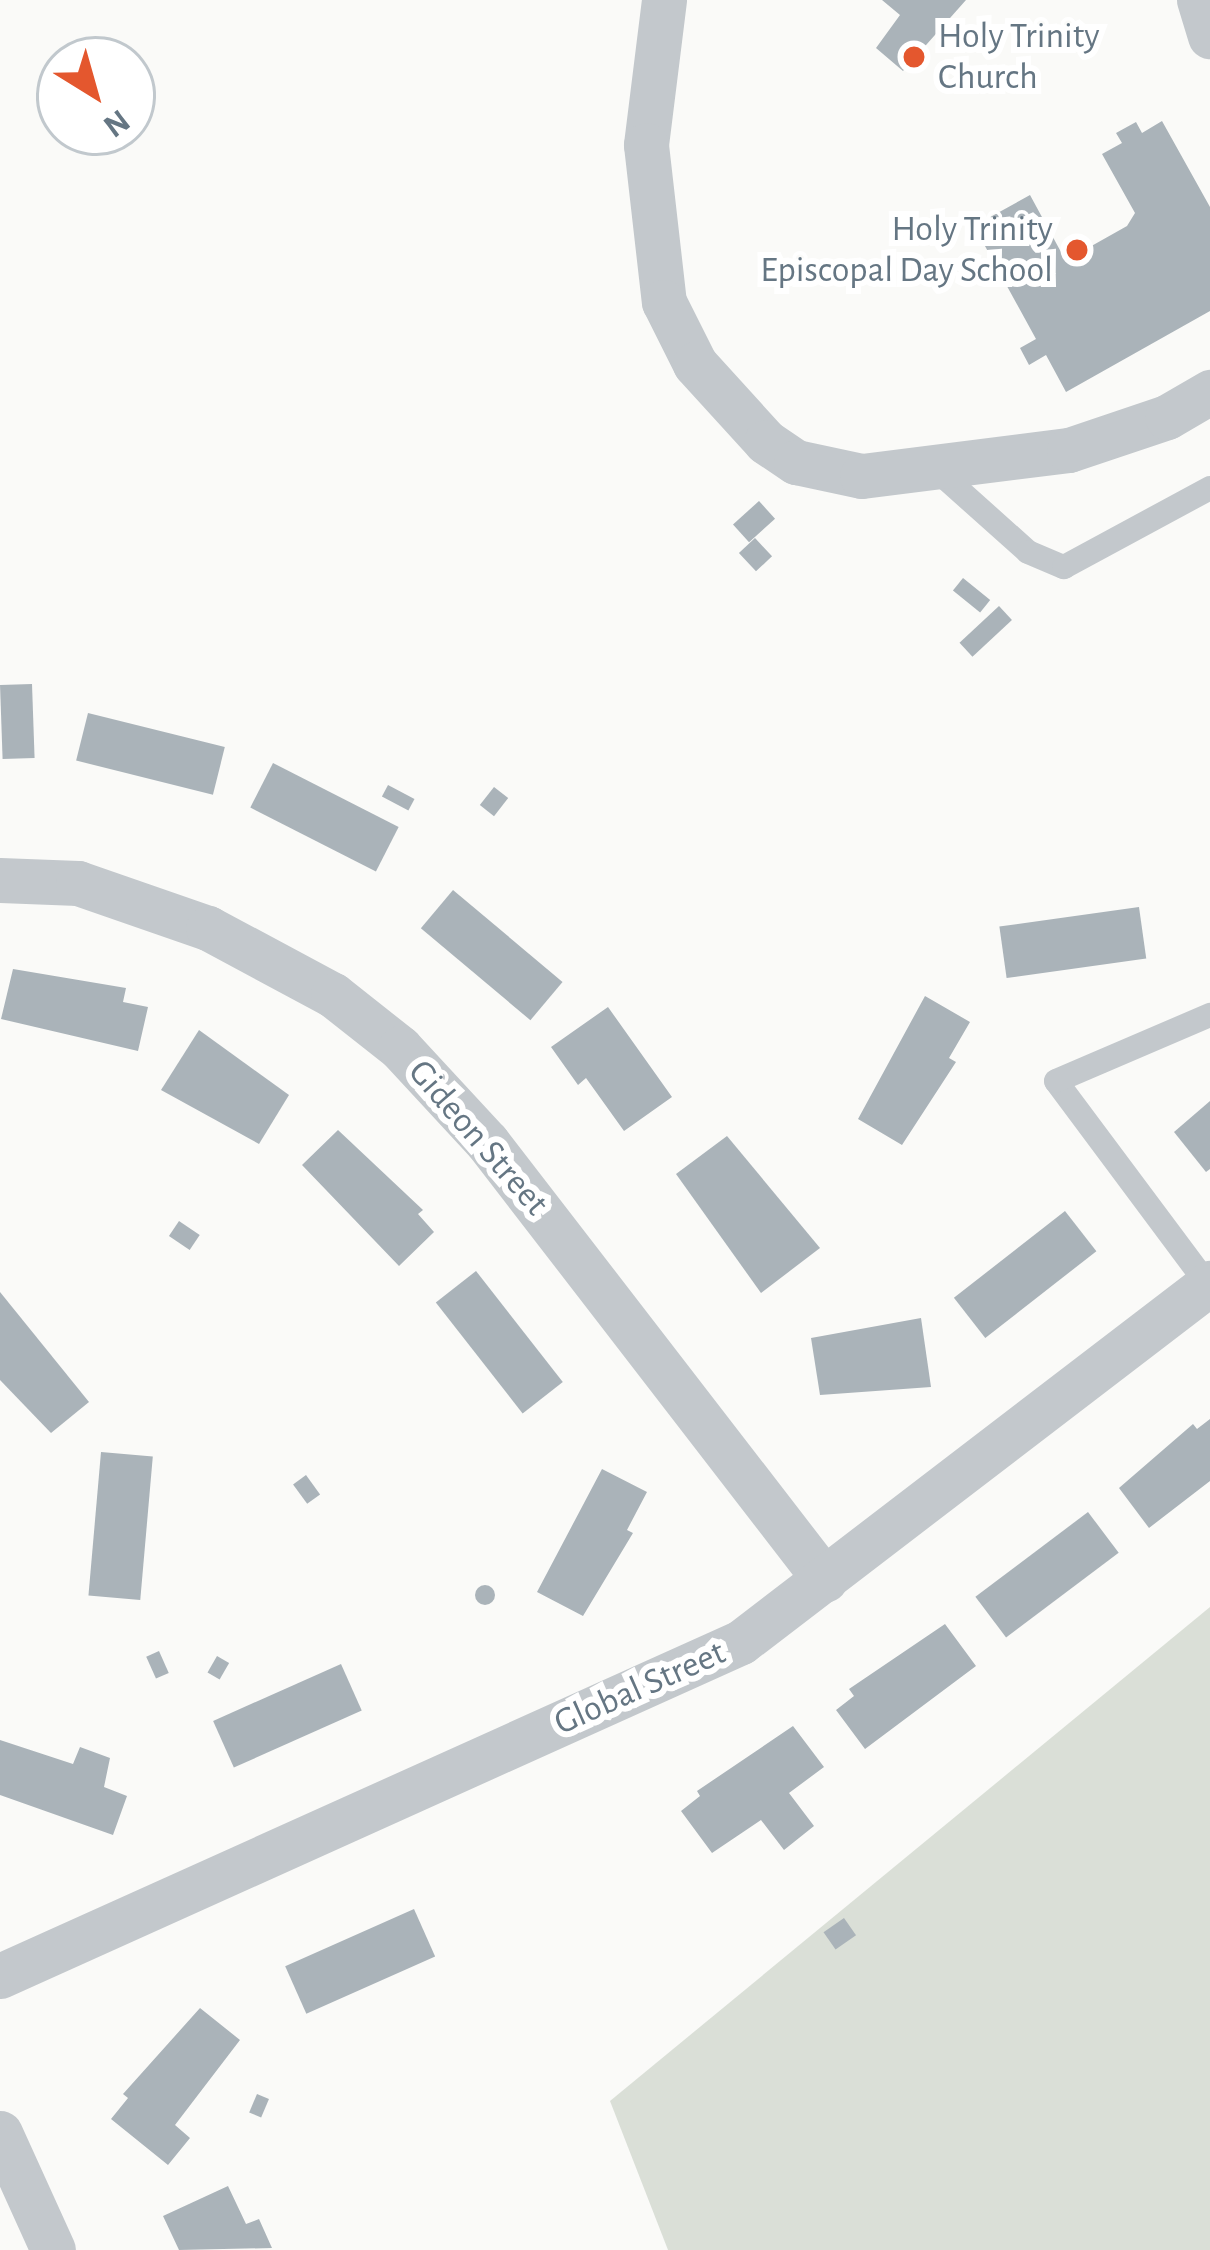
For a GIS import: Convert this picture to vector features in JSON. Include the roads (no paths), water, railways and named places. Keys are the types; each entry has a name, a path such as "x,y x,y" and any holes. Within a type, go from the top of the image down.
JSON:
{"street":[{"path":"664,0 650,100 648,212 664,302 694,364 766,442 796,462 862,476 1069,450 1167,418 1210,392"},
{"path":"1199,0 1210,36"},
{"name":"Gideon Street","path":"0,880 78,883 208,928 333,995 400,1048 487,1142 825,1580"},
{"name":"Global Street","path":"0,1976 702,1664 825,1580 1209,1284"},
{"path":"0,2133 53,2250"}],"lane":[{"path":"933,466 1028,552 1064,567 1210,488"},
{"path":"1209,1284 1057,1081 1210,1015"}],"place":[{"name":"Holy Trinity Church","path":"914,57"},
{"name":"Holy Trinity Episcopal Day School","path":"1077,250"}]}
